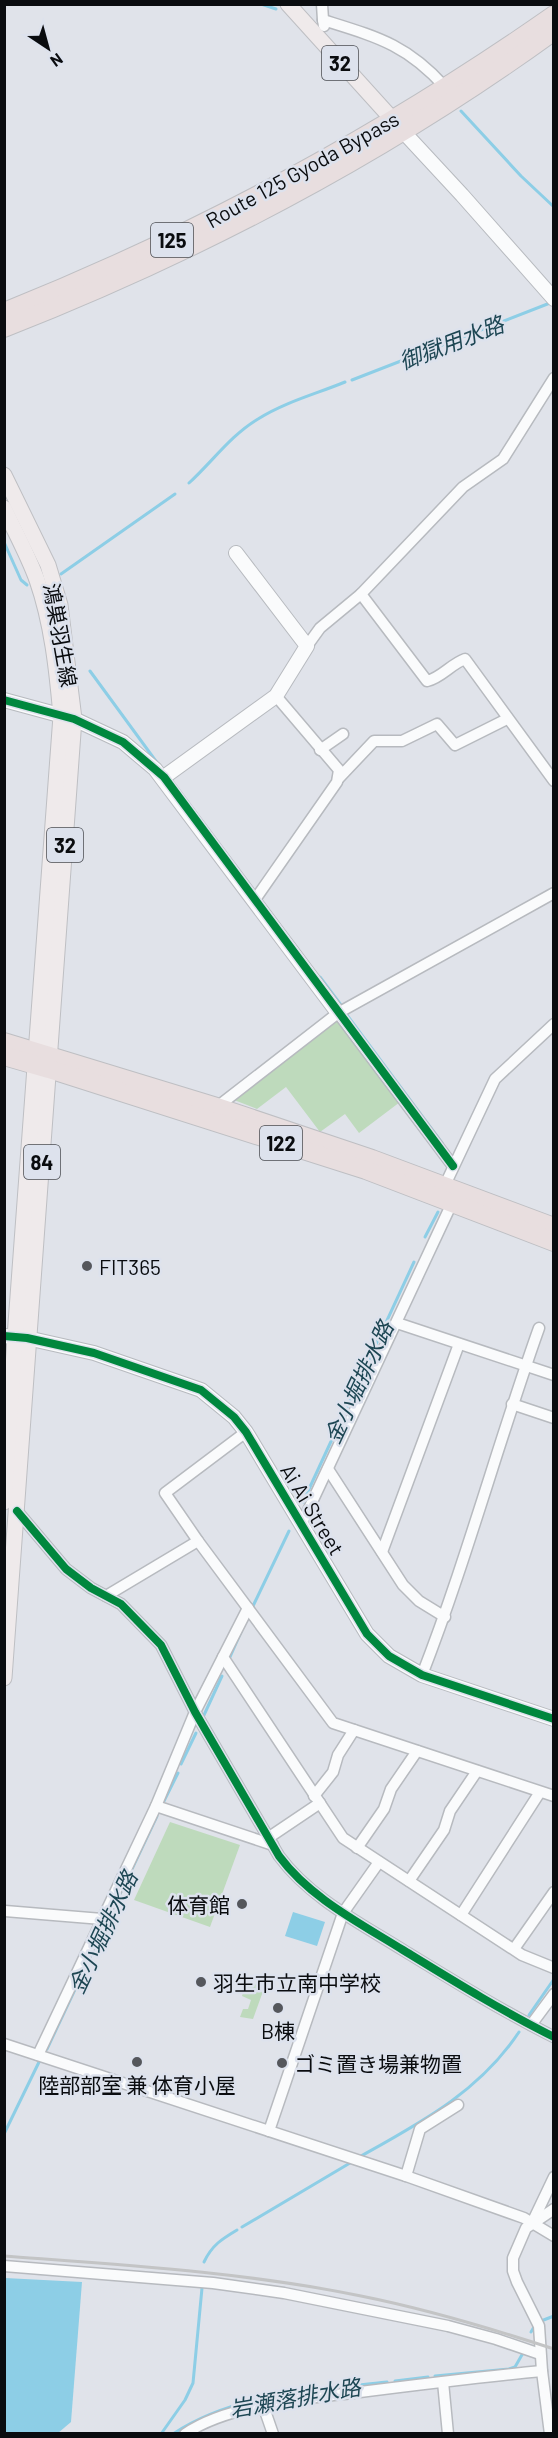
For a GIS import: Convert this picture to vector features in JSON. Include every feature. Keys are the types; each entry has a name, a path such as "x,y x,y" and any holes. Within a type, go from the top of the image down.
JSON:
{"highway":[{"name":"Route 125 Gyoda Bypass","path":"4,328 78,298 190,246 297,191 398,125 445,87 554,15"},
{"name":"Route 125 Gyoda Bypass","path":"4,312 123,262 220,216 333,155 398,125 506,66 554,31"},
{"name":"122","path":"4,1042 42,1061 366,1170 554,1242"},
{"name":"122","path":"4,1056 42,1061 217,1107 445,1185 554,1227"}],"main road":[{"name":"32","path":"288,4 398,125"},
{"name":"鴻巣羽生線","path":"4,475 48,565 60,605 67,717 42,1061"},
{"name":"鴻巣羽生線","path":"4,508 24,549 42,595 67,717"},
{"name":"84","path":"4,1678 16,1337 42,1061"}],"street":[{"path":"322,4 324,23 397,45 426,66 445,87"},
{"path":"398,125 554,299"},
{"path":"164,777 276,696 320,628 361,594 462,487 503,459 554,378"},
{"path":"236,553 308,646"},
{"path":"361,594 427,681 457,662 465,660 554,781"},
{"path":"276,696 339,770 338,779"},
{"path":"4,700 67,717 123,742 164,777 453,1166"},
{"path":"254,901 338,779 374,741 402,741 437,724 455,745 507,719"},
{"path":"320,750 343,734"},
{"path":"217,1107 338,1013 553,896"},
{"path":"445,1185 495,1079 554,1024"},
{"path":"300,1522 305,1517 328,1469 452,1203"},
{"path":"397,1323 554,1375"},
{"path":"422,1676 445,1617 512,1404 539,1328"},
{"name":"Ai Ai Street","path":"16,1337 94,1353 201,1390 234,1417 246,1432 367,1634 389,1656 422,1676 554,1719"},
{"path":"382,1552 459,1344"},
{"path":"512,1404 554,1418"},
{"path":"246,1432 165,1493 333,1723 554,1796"},
{"path":"328,1469 403,1585 419,1601 445,1617"},
{"path":"11,1506 66,1569 91,1588 121,1604 161,1645 195,1712 293,1875 343,1913 470,1991 554,2037"},
{"path":"106,1596 198,1541"},
{"path":"38,2055 156,1806 195,1712 248,1608"},
{"path":"223,1657 343,1838 522,1954 554,1968"},
{"path":"271,1841 317,1799 333,1772 338,1755 354,1730"},
{"path":"357,1848 384,1809 391,1789 417,1751"},
{"path":"409,1881 444,1830 450,1810 477,1771"},
{"path":"461,1915 540,1792"},
{"path":"156,1806 271,1841"},
{"path":"269,2131 343,1913 379,1862"},
{"path":"514,1949 554,1892"},
{"path":"5,1911 102,1919"},
{"path":"531,2025 554,1994"},
{"path":"4,2044 406,2176 533,2222 554,2236"},
{"path":"406,2176 420,2129 458,2105"},
{"path":"533,2222 554,2177"},
{"path":"550,2433 540,2354 539,2326 513,2271 513,2258 526,2228 554,2210"},
{"path":"4,2266 213,2283 284,2293 448,2326 496,2338 540,2354"},
{"path":"185,2433 207,2422 263,2405 542,2371"},
{"path":"443,2382 448,2433"},
{"path":"263,2405 273,2433"}],"green space":[{"path":"337,1019 400,1102 359,1133 345,1114 320,1132 286,1087 257,1109 229,1098"},
{"path":"170,1822 240,1845 210,1927 134,1900"},
{"path":"246,1983 253,1985 266,1983 253,2019 240,2017 243,2009 248,2009 251,2000 242,1996"}],"water":[{"path":"293,1912 325,1922 317,1946 285,1936"},
{"path":"5,2278 82,2282 71,2422 58,2433 5,2433"}],"waterway":[{"path":"261,4 276,9"},
{"path":"461,111 521,176 554,207"},
{"name":"御獄用水路","path":"352,380 550,303"},
{"name":"御獄用水路","path":"189,483 248,425 290,403 345,382"},
{"name":"御獄用水路","path":"61,574 175,494"},
{"name":"御獄用水路","path":"4,542 21,580 27,585"},
{"path":"90,671 158,764"},
{"path":"320,977 341,1005"},
{"path":"344,1011 442,1143"},
{"name":"金小堀排水路","path":"425,1237 438,1212"},
{"name":"金小堀排水路","path":"303,1502 414,1262"},
{"name":"金小堀排水路","path":"253,1606 289,1531"},
{"name":"金小堀排水路","path":"230,1657 241,1632"},
{"name":"金小堀排水路","path":"204,1715 222,1676"},
{"name":"金小堀排水路","path":"181,1764 196,1733"},
{"name":"金小堀排水路","path":"164,1801 178,1773"},
{"name":"金小堀排水路","path":"131,1871 157,1816"},
{"name":"金小堀排水路","path":"47,2049 125,1883"},
{"path":"529,2015 554,1979"},
{"path":"361,2156 406,2131 468,2088 504,2053 519,2032"},
{"name":"金小堀排水路","path":"4,2134 40,2060"},
{"path":"242,2227 350,2163"},
{"path":"204,2262 218,2243 237,2230"},
{"path":"161,2434 185,2400 193,2383 202,2288"},
{"name":"岩瀬落排水路","path":"541,2321 554,2316"},
{"name":"岩瀬落排水路","path":"531,2332 534,2327"},
{"name":"岩瀬落排水路","path":"435,2376 509,2369 515,2367 523,2353"},
{"name":"岩瀬落排水路","path":"395,2381 428,2377"},
{"name":"岩瀬落排水路","path":"173,2434 197,2420 249,2402 304,2391 387,2382"}],"railway":[{"path":"4,2256 184,2270 317,2288 434,2313 554,2349"}],"cycle path":[{"path":"4,700 74,719 123,742 164,777 453,1166"},
{"path":"4,1336 27,1338 94,1353 201,1390 234,1417 246,1432 367,1634 389,1656 422,1675 554,1719"},
{"path":"17,1511 66,1569 91,1588 121,1604 161,1645 195,1712 279,1856 305,1885 353,1919 477,1995 554,2037"}],"place":[{"name":"FIT365","path":"87,1266"},
{"name":"体育館","path":"242,1904"},
{"name":"羽生市立南中学校","path":"201,1982"},
{"name":"B棟","path":"278,2008"},
{"name":"陸部部室 兼 体育小屋","path":"137,2062"},
{"name":"ゴミ置き場兼物置","path":"282,2063"}]}
